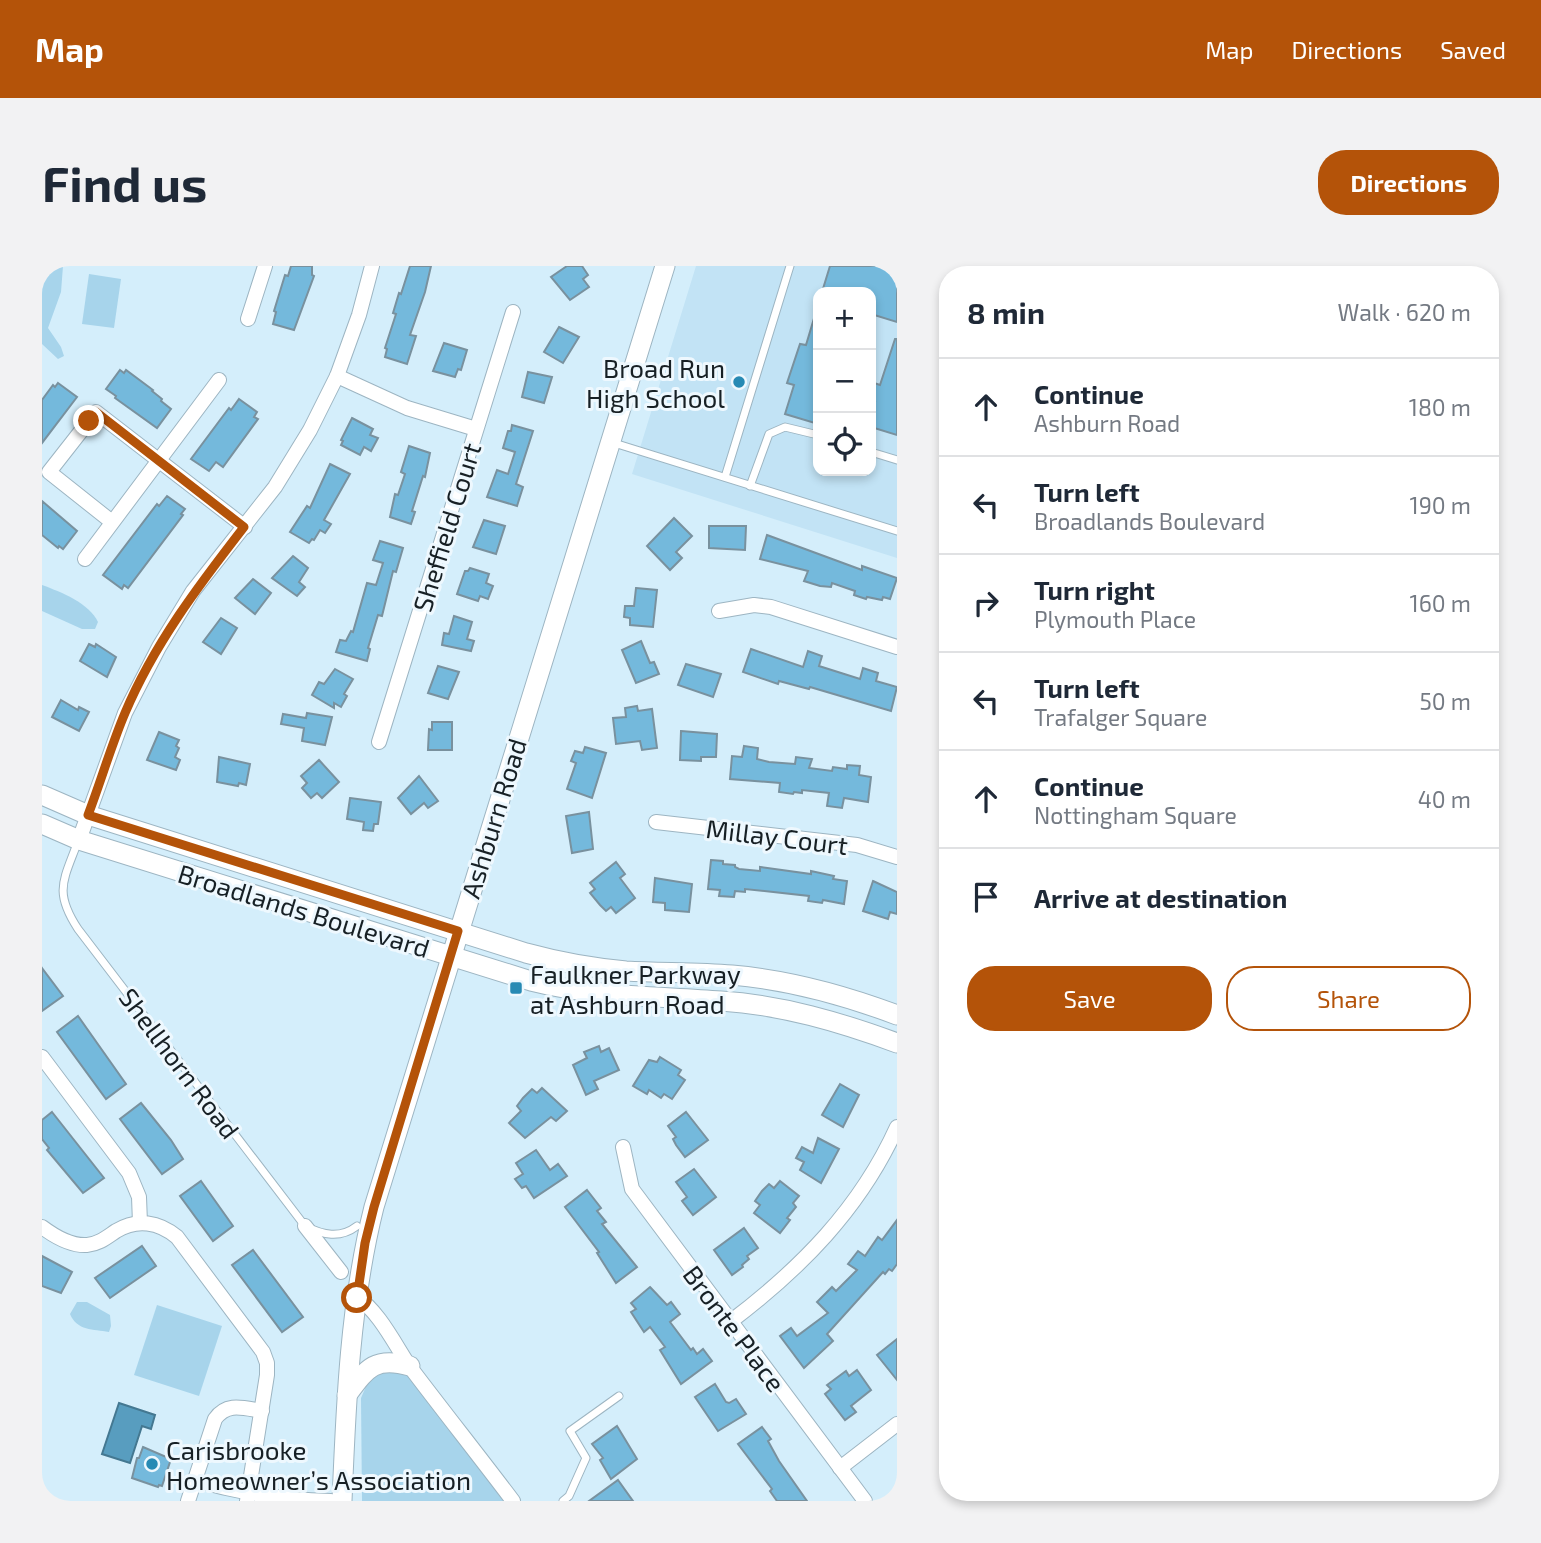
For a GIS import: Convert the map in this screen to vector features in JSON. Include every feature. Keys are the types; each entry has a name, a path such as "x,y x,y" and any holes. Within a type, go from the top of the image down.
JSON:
{"main road":[{"name":"Ashburn Road","path":"342,1501 346,1395 365,1243 374,1207 665,266"},
{"name":"Broadlands Boulevard","path":"42,795 88,815 563,963 624,971 697,972 770,980 827,992 897,1015"},
{"name":"Broadlands Boulevard","path":"42,824 79,840 488,969 562,989 615,996 761,1005 834,1021 897,1043"},
{"path":"346,1395 365,1370 373,1365 396,1362 410,1366"}],"street":[{"path":"248,319 265,266"},
{"path":"79,840 125,713 146,670 193,591 275,486 310,430 337,376 359,315 372,266"},
{"name":"Sheffield Court","path":"379,742 513,312"},
{"path":"337,376 407,408 476,429"},
{"path":"85,559 219,380"},
{"path":"112,522 49,472 96,412 244,527"},
{"path":"719,611 745,606 771,607 897,647"},
{"name":"Millay Court","path":"656,822 857,845 897,858"},
{"path":"42,1057 129,1172 139,1197 140,1223"},
{"path":"730,1322 771,1291 831,1232 873,1172 897,1127"},
{"name":"Bronte Place","path":"623,1147 632,1189 865,1501"},
{"path":"42,1227 69,1242 87,1245 102,1241 125,1226 140,1223 161,1226 177,1237 263,1352 267,1363 248,1497"},
{"name":"Shellhorn Road","path":"305,1226 341,1272"},
{"path":"357,1298 372,1311 410,1366 513,1501"},
{"path":"188,1501 215,1419 220,1412 229,1407 262,1410"},
{"path":"840,1468 897,1424"},
{"path":"195,1480 248,1497 331,1501"}],"lane":[{"path":"724,477 790,266"},
{"path":"750,486 769,434 785,427 813,434"},
{"path":"610,441 897,531"},
{"path":"876,454 897,460"},
{"name":"Shellhorn Road","path":"79,840 65,873 63,889 68,914 305,1226"},
{"path":"305,1226 325,1234 337,1235 350,1232 357,1226"},
{"path":"564,1501 569,1496 586,1458 570,1431 619,1396"}],"shaded area":[{"path":"42,266 63,266 61,292 48,328 64,356 58,359 42,344"},
{"name":"Broad Run High School","path":"696,266 897,266 897,558 632,474"},
{"path":"89,274 121,279 114,328 82,324"},
{"path":"42,585 66,595 88,609 98,622 95,629 82,629 42,611"},
{"path":"77,1302 87,1302 110,1315 109,1332 77,1324 70,1314"},
{"path":"157,1305 222,1326 199,1396 134,1375"},
{"path":"387,1371 407,1375 417,1385 505,1501 362,1501 361,1398 370,1377"},
{"path":"119,1403 155,1415 151,1429 142,1426 130,1463 102,1454"}],"building":[{"path":"291,266 312,266 314,276 294,330 273,324 274,311 285,275 288,276"},
{"path":"410,266 431,266 410,335 416,336 407,364 385,357 385,348 396,314 393,313 399,293 401,294"},
{"path":"567,266 582,266 588,275 583,279 589,287 570,300 551,277"},
{"path":"830,266 897,266 897,322 876,316 876,287 824,287"},
{"name":"Broad Run High School","path":"813,322 813,422 785,414 794,385 787,383 800,344 806,345"},
{"path":"559,327 579,337 563,363 544,352"},
{"path":"897,339 897,435 876,429 876,384 880,385"},
{"path":"444,343 467,350 461,370 458,369 455,377 433,371"},
{"path":"120,370 124,373 126,370 153,390 171,409 157,428 106,389"},
{"path":"528,372 552,377 544,403 522,397"},
{"path":"58,383 77,397 42,443 42,400 53,385 55,387"},
{"path":"239,399 257,412 254,417 258,419 223,467 216,462 209,471 191,459 229,408 231,410"},
{"path":"352,418 373,429 370,435 378,438 371,451 364,447 360,455 341,445"},
{"path":"512,425 533,431 516,484 523,487 517,506 487,497 497,470 508,474 515,452 503,448"},
{"path":"409,446 430,453 425,477 423,476 412,511 415,512 411,524 390,517 395,494 398,495 405,474 401,472"},
{"path":"330,464 350,474 324,520 331,524 325,533 320,530 309,543 290,532 307,506 310,508"},
{"path":"167,496 185,509 181,514 183,515 128,588 124,585 122,589 103,575 157,504 159,506"},
{"path":"42,501 77,531 63,549 42,535"},
{"path":"674,518 692,536 676,552 682,558 670,570 647,546"},
{"path":"484,520 505,526 496,554 473,547"},
{"path":"709,526 746,526 745,550 709,548"},
{"path":"767,535 862,570 862,566 897,578 890,599 866,599 854,595 855,591 832,583 831,587 820,586 804,581 808,571 760,559"},
{"path":"380,541 403,548 396,572 393,571 382,616 378,615 367,661 336,652 340,640 346,641 351,631 353,632 367,583 376,585 383,563 373,560"},
{"path":"293,556 308,568 299,582 305,587 297,596 272,578"},
{"path":"470,568 489,574 486,583 493,586 488,599 480,596 478,601 457,594 465,571"},
{"path":"253,579 271,593 255,614 235,598"},
{"path":"636,588 657,590 653,627 630,625 630,618 624,617 625,606 634,606"},
{"path":"454,616 472,622 467,639 474,641 471,651 442,645 444,633 449,634"},
{"path":"221,618 237,628 221,654 203,642"},
{"path":"641,641 650,663 654,662 659,674 636,683 622,650"},
{"path":"89,644 95,647 96,644 116,657 107,677 80,661"},
{"path":"751,649 803,667 808,651 822,656 819,666 860,679 863,668 878,673 876,681 897,687 891,711 810,687 809,689 779,681 778,684 743,672"},
{"path":"686,664 721,674 713,697 678,685"},
{"path":"438,666 459,672 448,699 428,693"},
{"path":"335,669 353,679 344,694 347,696 341,707 334,703 334,708 312,695 319,682 324,684"},
{"path":"61,700 78,710 79,707 89,712 79,731 52,717"},
{"path":"637,706 638,711 652,709 657,748 642,750 640,741 616,744 613,718 626,717 625,708"},
{"path":"307,713 332,717 325,745 302,741 304,728 281,724 283,714 306,718"},
{"path":"432,722 452,722 452,750 428,750"},
{"path":"681,731 717,734 716,757 701,757 701,761 680,760"},
{"path":"159,732 179,740 175,757 180,760 176,770 147,760"},
{"path":"744,746 758,748 757,759 769,762 795,764 796,757 812,759 809,768 832,771 833,767 847,769 847,765 860,766 859,775 871,777 868,802 844,798 842,808 827,806 829,793 802,790 802,793 793,794 779,792 780,783 730,779 732,756 742,757"},
{"path":"585,747 606,753 592,798 567,789 576,763 571,761 575,751 583,753"},
{"path":"219,757 250,764 246,785 217,782"},
{"path":"319,760 339,782 322,798 317,793 311,798 302,788 307,783 301,776"},
{"path":"419,776 438,801 428,808 424,803 411,814 398,798"},
{"path":"350,798 381,802 378,824 374,824 373,831 363,830 364,822 347,819"},
{"path":"589,812 593,849 572,853 566,816"},
{"path":"711,860 723,861 723,864 735,865 739,869 760,871 760,867 811,874 811,871 834,876 833,879 847,881 844,904 823,900 822,903 808,901 809,896 745,889 745,892 735,891 734,897 719,896 720,890 708,889"},
{"path":"616,862 625,874 620,878 635,898 616,913 611,907 606,911 600,905 590,893 595,889 590,883"},
{"path":"655,878 692,884 689,912 665,910 665,903 653,902"},
{"path":"873,881 897,892 897,914 890,912 888,919 863,911"},
{"path":"42,968 63,996 42,1011"},
{"path":"78,1016 126,1084 106,1099 57,1032"},
{"path":"599,1046 601,1052 609,1048 619,1070 594,1081 598,1089 586,1095 573,1065 587,1058 584,1052"},
{"path":"660,1057 681,1070 678,1075 685,1080 672,1099 664,1094 661,1098 649,1090 647,1094 633,1086 649,1060 657,1062"},
{"path":"840,1084 859,1095 843,1127 822,1115"},
{"path":"542,1088 567,1111 556,1121 551,1117 525,1138 509,1123 521,1111 517,1106 523,1098 532,1089 537,1093"},
{"path":"141,1103 183,1159 162,1174 120,1119"},
{"path":"52,1112 104,1178 83,1193 47,1150 49,1148 42,1139 42,1120"},
{"path":"686,1112 708,1140 685,1157 676,1145 673,1139 676,1137 668,1126"},
{"path":"818,1138 839,1149 821,1183 800,1170 804,1162 796,1158 802,1147 813,1153"},
{"path":"536,1150 550,1170 558,1164 567,1176 534,1198 526,1186 522,1188 515,1179 523,1174 516,1163"},
{"path":"694,1169 716,1197 693,1215 682,1201 687,1197 676,1182"},
{"path":"201,1181 233,1226 213,1241 180,1196"},
{"path":"780,1181 799,1196 793,1203 796,1207 787,1218 790,1220 780,1233 754,1213 760,1205 755,1201 762,1191 769,1184 774,1188"},
{"path":"587,1190 601,1208 597,1211 606,1222 602,1224 637,1267 616,1283 597,1253 599,1252 565,1207"},
{"path":"897,1220 897,1264 892,1271 889,1269 885,1274 883,1272 827,1334 833,1341 804,1368 780,1336 791,1328 797,1336 828,1313 817,1302 832,1287 836,1291 857,1270 848,1264 858,1251 865,1256 878,1237 882,1240"},
{"path":"744,1228 758,1248 747,1256 749,1259 743,1267 732,1275 714,1250"},
{"path":"142,1246 156,1266 110,1298 95,1278"},
{"path":"253,1250 303,1317 282,1332 232,1265"},
{"path":"42,1256 72,1272 61,1293 42,1286"},
{"path":"650,1287 667,1305 671,1302 680,1314 670,1322 691,1350 693,1348 697,1354 703,1349 712,1361 681,1384 660,1350 665,1347 650,1327 644,1332 631,1312 636,1309 631,1303"},
{"path":"897,1339 897,1380 877,1355"},
{"path":"857,1370 871,1390 851,1406 856,1412 845,1420 825,1394 831,1389 827,1385 846,1371 849,1376"},
{"path":"715,1384 726,1402 736,1399 746,1414 718,1431 695,1397"},
{"path":"617,1426 637,1459 611,1479 600,1460 603,1458 592,1444"},
{"path":"762,1427 771,1439 768,1441 779,1461 807,1501 777,1501 770,1491 772,1489 738,1444"},
{"name":"Carisbrooke Homeowner’s Association","path":"143,1447 171,1459 162,1486 132,1478"},
{"path":"618,1480 633,1501 589,1501"}],"place":[{"name":"Broad Run High School","path":"739,382"},
{"name":"Faulkner Parkway at Ashburn Road","path":"516,988"},
{"name":"Carisbrooke Homeowner’s Association","path":"152,1464"}],"route":[{"path":"89,421 96,412 244,527 193,591 146,670 125,713 88,815 458,931 374,1207 365,1243 357,1298"}]}
